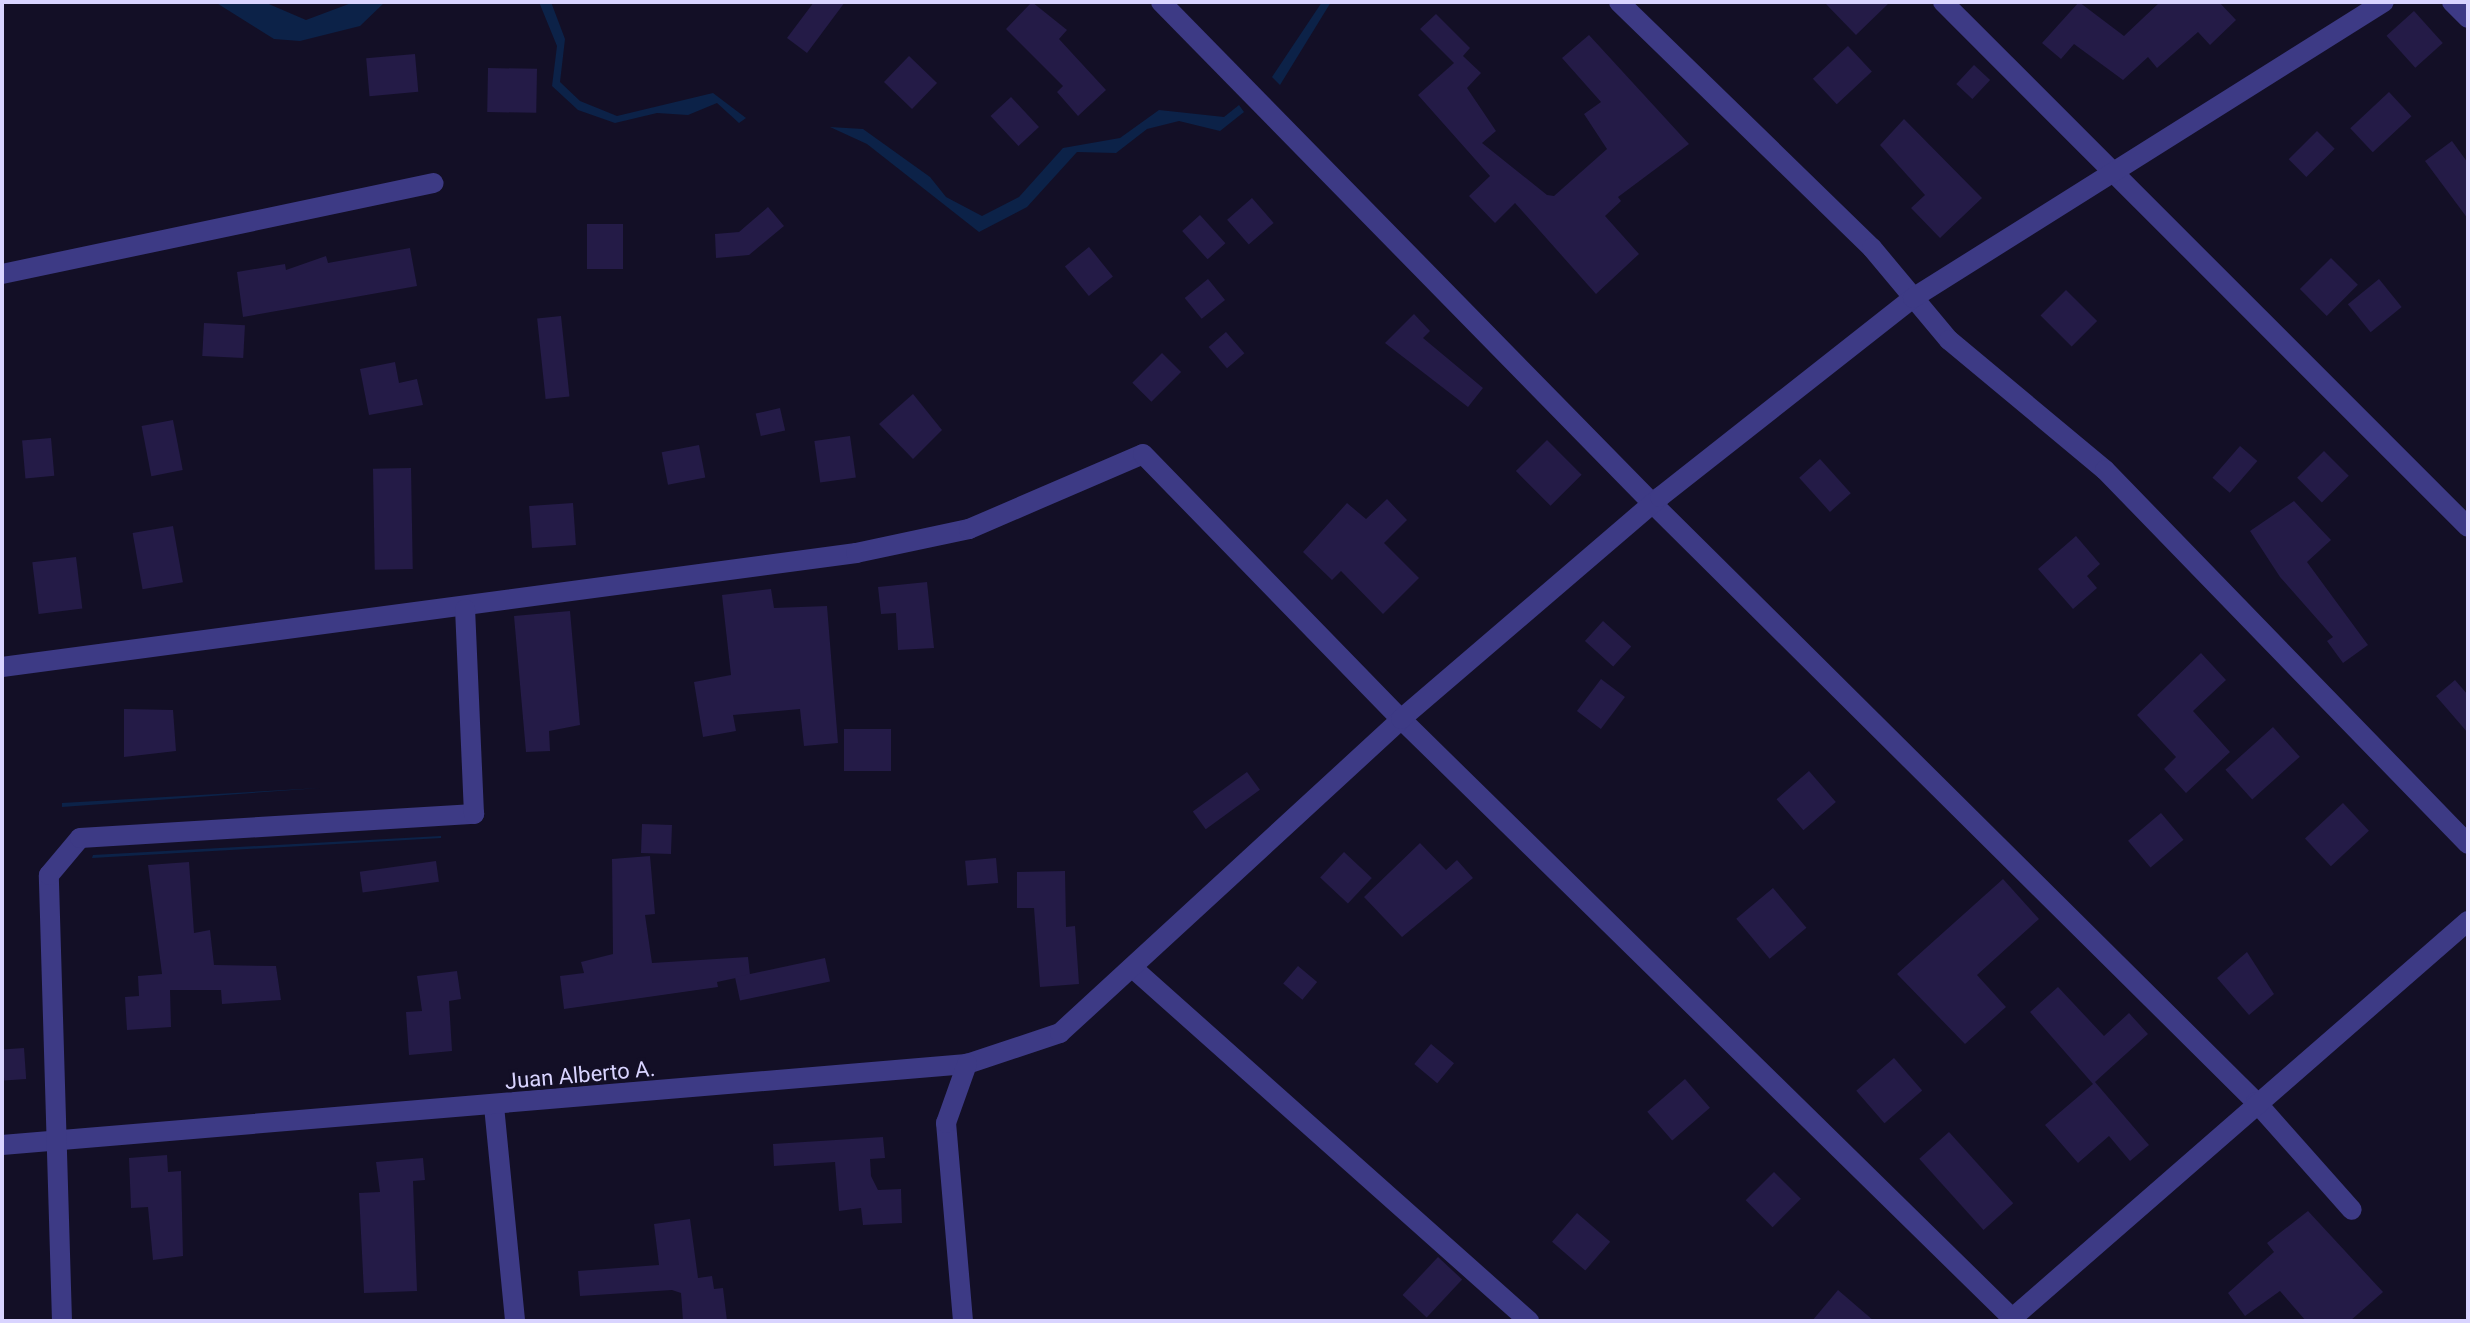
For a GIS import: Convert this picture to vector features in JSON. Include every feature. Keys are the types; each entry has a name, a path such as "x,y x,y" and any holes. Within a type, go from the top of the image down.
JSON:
{"street":[{"path":"1161,2 1653,504 2256,1102 2352,1210"},
{"path":"1619,2 1872,248 1949,340 2105,470 2468,844"},
{"path":"1943,2 2118,171 2468,527"},
{"name":"Juan Alberto A.","path":"2,1145 967,1064 1060,1033 1135,970 1401,719 1653,504 1913,298 2384,2"},
{"path":"2452,2 2468,18"},
{"path":"2,274 433,183"},
{"path":"2,667 465,609 856,553 969,529 1143,454 1401,719 2012,1320 2256,1102 2468,921"},
{"path":"62,1321 49,875 63,852 80,838 474,814 465,609"},
{"path":"1135,970 1529,1321"},
{"path":"963,1321 946,1123 967,1064"},
{"path":"494,1106 515,1321"}],"water":[{"path":"215,2 264,2 306,20 354,2 385,2 360,26 300,41 274,39"},
{"path":"539,2 551,2 565,39 560,82 580,101 617,116 713,93 746,118 739,123 717,103 688,115 657,113 615,123 578,110 552,86 557,46"},
{"path":"1322,2 1331,2 1280,85 1272,77"},
{"path":"1239,105 1244,112 1220,131 1179,121 1147,129 1116,153 1077,152 1027,207 979,232 867,144 830,127 863,129 930,177 946,197 982,216 1019,197 1063,148 1120,138 1159,110 1224,117"},
{"path":"320,788 62,807 62,803"},
{"path":"441,838 92,858 93,855"}],"building":[{"path":"814,2 845,2 807,53 787,38"},
{"path":"1032,2 1067,30 1059,39 1106,90 1078,116 1057,92 1063,86 1006,29"},
{"path":"1824,2 1890,2 1856,35"},
{"path":"2079,2 2124,36 2160,2 2219,2 2236,20 2210,45 2198,32 2157,68 2148,57 2123,80 2074,44 2061,59 2042,43"},
{"path":"2414,11 2443,43 2415,68 2387,36"},
{"path":"1436,14 1470,48 1463,56 1481,73 1467,88 1496,131 1482,143 1547,195 1554,196 1607,149 1584,114 1601,102 1562,58 1589,35 1689,144 1618,197 1621,201 1605,216 1639,254 1596,294 1515,203 1495,223 1469,196 1490,176 1418,95 1454,63 1420,29"},
{"path":"1848,46 1872,72 1837,104 1813,79"},
{"path":"415,54 418,92 369,96 366,58"},
{"path":"909,56 937,83 912,109 884,82"},
{"path":"1974,65 1990,80 1972,99 1956,84"},
{"path":"488,68 537,69 536,113 487,112"},
{"path":"2389,92 2412,116 2373,152 2350,128"},
{"path":"1011,97 1039,127 1018,146 991,116"},
{"path":"1904,119 1982,198 1940,238 1911,208 1925,195 1880,145"},
{"path":"2317,131 2335,149 2306,177 2289,159"},
{"path":"2452,141 2468,163 2468,219 2425,161"},
{"path":"1252,198 1274,223 1249,245 1227,220"},
{"path":"768,207 784,226 749,255 716,258 715,234 739,232"},
{"path":"1200,215 1225,243 1208,259 1182,231"},
{"path":"587,224 623,224 623,269 587,269"},
{"path":"1089,247 1113,277 1089,296 1065,267"},
{"path":"410,248 417,286 243,317 237,272 285,264 286,270 326,256 328,263"},
{"path":"2331,258 2358,285 2327,316 2300,289"},
{"path":"1208,279 1225,300 1202,319 1185,298"},
{"path":"2379,279 2402,307 2371,332 2348,304"},
{"path":"2066,290 2097,321 2072,347 2041,315"},
{"path":"1414,314 1430,331 1423,338 1483,388 1468,407 1385,343"},
{"path":"561,316 569,397 546,399 537,319"},
{"path":"204,323 245,325 243,358 202,356"},
{"path":"1226,332 1244,353 1227,368 1209,347"},
{"path":"1162,353 1181,372 1151,402 1132,383"},
{"path":"395,362 399,383 417,379 423,405 369,415 360,369"},
{"path":"913,394 942,430 913,459 879,424"},
{"path":"780,408 785,430 761,436 756,414"},
{"path":"173,420 183,470 151,476 142,426"},
{"path":"850,436 856,478 820,483 814,441"},
{"path":"51,438 54,476 25,478 22,441"},
{"path":"1547,440 1582,475 1551,506 1516,471"},
{"path":"699,445 705,477 668,485 662,452"},
{"path":"2240,446 2257,461 2230,493 2212,478"},
{"path":"2324,451 2349,476 2322,503 2297,478"},
{"path":"1820,459 1851,493 1830,512 1799,478"},
{"path":"411,468 413,569 375,570 373,469"},
{"path":"1387,499 1407,520 1384,543 1419,578 1383,614 1341,571 1332,580 1303,552 1347,503 1366,519"},
{"path":"2294,501 2331,540 2307,562 2368,645 2343,663 2327,641 2333,637 2280,577 2250,531"},
{"path":"573,503 576,545 532,548 529,506"},
{"path":"173,526 183,582 143,589 133,533"},
{"path":"2076,536 2100,564 2087,576 2097,588 2073,609 2038,569"},
{"path":"76,557 82,609 39,614 32,562"},
{"path":"927,582 934,648 898,650 896,613 881,614 878,587"},
{"path":"771,589 774,608 827,606 838,743 804,746 800,709 733,715 736,731 703,737 694,682 731,675 722,595"},
{"path":"570,611 580,725 549,731 550,751 526,752 514,616"},
{"path":"1603,621 1631,646 1613,666 1585,641"},
{"path":"2201,653 2226,680 2193,711 2230,752 2186,793 2164,769 2176,757 2137,715"},
{"path":"1601,679 1625,697 1601,729 1577,711"},
{"path":"2455,680 2468,695 2468,733 2436,696"},
{"path":"124,709 173,710 176,751 124,757"},
{"path":"2273,727 2300,757 2252,800 2225,770"},
{"path":"844,729 891,729 891,771 844,771"},
{"path":"1809,771 1836,802 1803,830 1777,799"},
{"path":"1247,772 1260,790 1206,829 1193,811"},
{"path":"2343,803 2369,831 2331,866 2305,838"},
{"path":"2161,813 2183,840 2151,867 2128,841"},
{"path":"642,824 672,825 671,854 641,853"},
{"path":"1420,843 1446,870 1457,860 1473,878 1402,937 1364,897"},
{"path":"1344,852 1372,878 1348,904 1320,878"},
{"path":"650,856 655,914 645,915 652,963 748,957 750,975 717,982 718,987 564,1009 560,976 584,973 581,962 613,954 612,859"},
{"path":"996,858 998,883 967,886 965,861"},
{"path":"436,861 439,882 363,893 360,872"},
{"path":"189,862 194,933 210,930 214,965 276,966 281,1000 222,1004 221,990 170,990 171,1027 127,1030 125,997 139,996 138,976 162,974 148,865"},
{"path":"1065,871 1066,927 1075,926 1079,984 1040,987 1034,908 1017,908 1017,872"},
{"path":"2003,879 2039,919 1977,975 2006,1007 1965,1044 1897,974"},
{"path":"1773,888 1806,928 1770,959 1736,919"},
{"path":"2247,952 2274,994 2249,1015 2217,978"},
{"path":"825,958 830,981 740,1001 735,977"},
{"path":"1298,966 1317,982 1302,1000 1283,984"},
{"path":"457,971 461,999 449,1001 452,1051 409,1055 406,1012 422,1011 417,976"},
{"path":"2058,987 2104,1036 2129,1013 2148,1034 2095,1082 2149,1145 2130,1161 2109,1136 2078,1163 2045,1125 2093,1084 2030,1012"},
{"path":"1431,1044 1454,1063 1437,1083 1414,1064"},
{"path":"24,1048 26,1079 4,1080 2,1050"},
{"path":"1894,1058 1922,1090 1884,1123 1856,1091"},
{"path":"1685,1079 1710,1108 1672,1140 1647,1112"},
{"path":"1949,1132 2013,1203 1984,1230 1919,1159"},
{"path":"883,1137 885,1158 870,1159 871,1176 878,1190 901,1189 902,1223 863,1225 861,1208 839,1211 835,1162 774,1166 773,1144"},
{"path":"167,1155 168,1172 181,1171 183,1256 153,1260 148,1207 131,1208 129,1158"},
{"path":"423,1158 425,1180 413,1181 417,1291 364,1293 359,1193 380,1192 376,1162"},
{"path":"1774,1172 1801,1199 1773,1227 1746,1200"},
{"path":"2308,1211 2383,1292 2350,1321 2306,1321 2280,1291 2245,1316 2228,1293 2274,1252 2267,1243"},
{"path":"1577,1213 1610,1242 1585,1271 1552,1242"},
{"path":"690,1219 698,1278 712,1276 714,1289 723,1288 727,1321 683,1321 681,1293 672,1290 580,1296 578,1271 659,1265 654,1224"},
{"path":"1438,1257 1462,1280 1427,1318 1403,1295"},
{"path":"1838,1290 1874,1321 1812,1321"}]}
